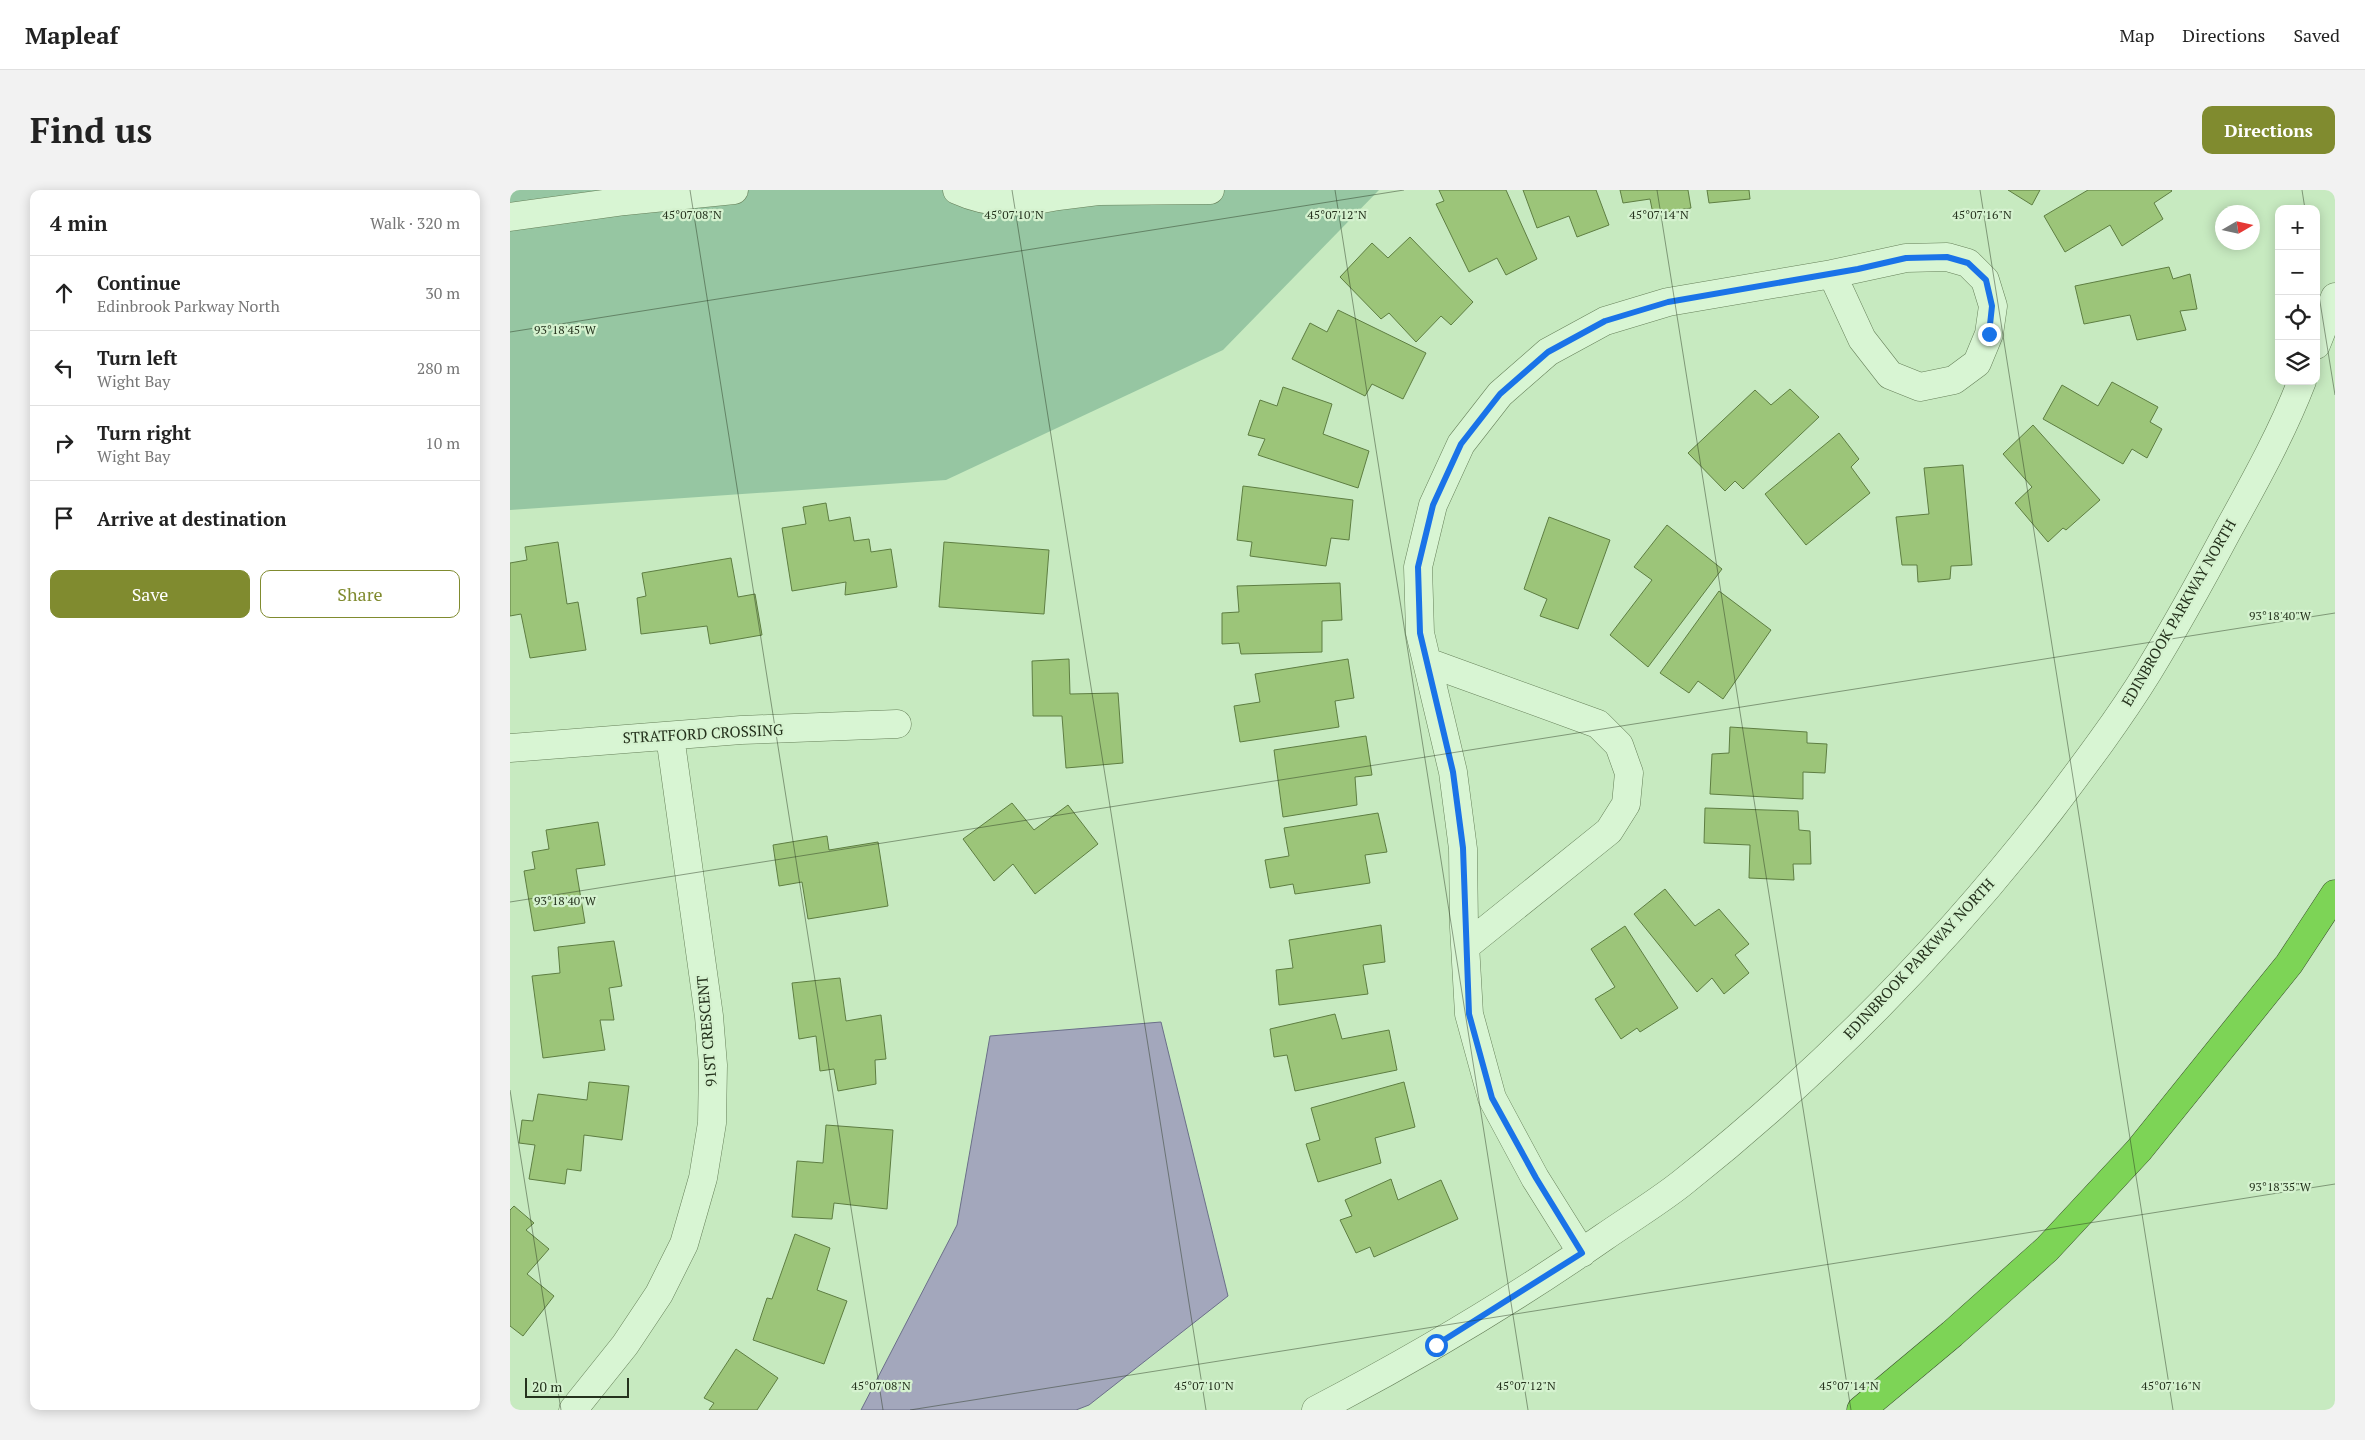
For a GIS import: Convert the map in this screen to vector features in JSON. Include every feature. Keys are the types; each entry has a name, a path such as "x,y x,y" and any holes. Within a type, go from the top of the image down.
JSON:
{"highway":[{"path":"1861,1410 1952,1334 2047,1249 2139,1150 2289,964 2335,894"}],"street":[{"path":"510,218 625,201 734,190"},
{"path":"957,190 1000,202 1023,203 1057,193 1210,190"},
{"path":"1582,1253 1536,1178 1492,1098 1469,1014 1463,848 1453,772 1420,633 1418,567 1433,505 1461,444 1500,394 1548,352 1605,321 1668,302 1832,274 1906,258 1947,257 1968,263 1986,280 1992,306 1989,334 1977,364 1954,380 1920,387 1890,374 1862,339 1832,274"},
{"path":"2318,340 2335,297"},
{"name":"EDINBROOK PARKWAY NORTH","path":"1316,1410 1436,1345 1582,1253 1680,1184 1773,1106 1877,1008 1959,920 2020,849 2089,759 2147,674 2199,585 2253,483 2300,385"},
{"path":"1426,662 1598,724 1619,744 1629,773 1626,804 1609,831 1466,946"},
{"name":"STRATFORD CROSSING","path":"510,748 741,730 897,724"},
{"name":"91ST CRESCENT","path":"573,1410 625,1345 645,1316 659,1294 684,1244 703,1178 712,1123 713,1065 709,1016 670,736"}],"green space":[{"path":"510,190 1379,190 1223,350 946,480 510,510"}],"water":[{"path":"1161,1022 1228,1296 1089,1405 1076,1410 861,1410 957,1225 990,1036"}],"building":[{"path":"1439,190 1506,190 1537,259 1506,275 1497,258 1469,272 1436,204 1444,201"},
{"path":"1523,190 1596,190 1609,225 1577,237 1569,216 1537,228"},
{"path":"1620,190 1688,190 1691,208 1653,214 1650,199 1623,203"},
{"path":"1707,190 1749,190 1750,199 1709,203"},
{"path":"2008,190 2040,190 2032,205"},
{"path":"2088,190 2172,191 2154,203 2163,219 2122,246 2110,225 2065,252 2044,216"},
{"path":"1410,237 1473,302 1451,325 1441,316 1416,342 1389,313 1381,319 1340,277 1372,243 1388,258"},
{"path":"2169,267 2173,279 2190,274 2197,309 2180,311 2186,330 2137,340 2130,315 2084,324 2075,286"},
{"path":"1338,310 1426,353 1403,399 1372,384 1365,396 1292,359 1310,323 1327,332"},
{"path":"2112,382 2158,407 2150,422 2162,429 2147,458 2132,449 2123,464 2043,419 2062,385 2098,406"},
{"path":"1283,387 1332,404 1323,434 1369,451 1358,488 1258,455 1265,439 1248,435 1260,400 1277,406"},
{"path":"1790,389 1819,417 1743,489 1735,481 1725,491 1688,453 1755,390 1771,405"},
{"path":"2033,425 2100,500 2066,530 2063,528 2048,542 2015,503 2032,487 2003,454"},
{"path":"1839,433 1859,459 1851,467 1870,493 1806,545 1765,494"},
{"path":"1963,465 1972,565 1951,566 1950,579 1918,582 1917,565 1902,565 1896,517 1929,514 1924,468"},
{"path":"1243,486 1353,500 1349,540 1331,538 1326,566 1250,556 1252,542 1237,540"},
{"path":"826,503 829,521 850,517 854,541 869,539 871,552 891,549 897,587 845,595 846,582 792,591 782,528 806,524 803,507"},
{"path":"1549,517 1610,540 1578,629 1540,616 1547,599 1524,589"},
{"path":"1667,525 1722,569 1648,667 1610,635 1652,580 1634,567"},
{"path":"558,542 567,604 578,602 586,650 530,658 521,614 510,616 510,563 527,560 525,547"},
{"path":"944,542 1049,550 1044,614 939,607"},
{"path":"731,558 738,597 755,594 762,635 710,644 707,626 641,634 637,598 646,596 642,573"},
{"path":"1340,583 1342,620 1322,621 1322,652 1241,654 1239,643 1222,644 1222,613 1239,612 1237,586"},
{"path":"1719,591 1771,630 1723,699 1698,681 1689,693 1660,673"},
{"path":"1069,659 1070,694 1118,693 1123,763 1066,768 1062,716 1033,716 1032,661"},
{"path":"1348,659 1354,698 1335,701 1339,727 1240,742 1234,706 1260,702 1255,674"},
{"path":"1730,727 1807,732 1807,743 1827,744 1825,773 1803,772 1803,799 1710,794 1712,754 1729,753"},
{"path":"1366,736 1372,775 1355,777 1357,805 1283,817 1274,750"},
{"path":"1012,803 1034,830 1068,805 1098,844 1035,894 1013,864 994,881 963,839"},
{"path":"1705,808 1798,811 1799,830 1810,831 1811,864 1793,864 1794,880 1749,878 1750,845 1704,843"},
{"path":"1378,813 1387,852 1365,855 1370,883 1295,894 1293,884 1270,888 1265,860 1289,856 1284,828"},
{"path":"598,822 605,865 576,869 585,923 534,931 524,871 535,869 532,852 549,849 546,830"},
{"path":"827,836 829,850 878,842 888,906 808,919 802,882 779,886 773,845"},
{"path":"1665,889 1695,926 1719,909 1749,944 1735,955 1749,973 1724,994 1712,978 1697,992 1634,914"},
{"path":"1381,925 1385,962 1363,965 1368,994 1279,1005 1276,970 1293,968 1289,940"},
{"path":"1625,926 1678,1008 1640,1032 1637,1028 1621,1039 1595,999 1615,987 1591,949"},
{"path":"614,941 622,986 609,988 614,1020 600,1020 605,1050 543,1058 532,976 560,973 558,947"},
{"path":"840,978 846,1021 881,1015 886,1059 875,1060 876,1084 838,1091 834,1069 820,1071 816,1036 799,1039 792,983"},
{"path":"1335,1014 1342,1039 1389,1030 1397,1070 1295,1091 1287,1055 1274,1057 1270,1029"},
{"path":"589,1082 629,1086 622,1140 584,1135 581,1171 567,1169 565,1184 529,1179 535,1145 519,1143 522,1120 533,1121 538,1094 587,1100"},
{"path":"1404,1082 1415,1127 1375,1138 1381,1163 1318,1182 1306,1144 1320,1140 1311,1108"},
{"path":"826,1125 893,1130 887,1209 834,1203 832,1219 792,1217 797,1161 823,1163"},
{"path":"1391,1179 1398,1200 1441,1180 1458,1219 1374,1257 1370,1247 1356,1253 1340,1220 1352,1216 1345,1200"},
{"path":"514,1206 534,1223 526,1230 549,1249 527,1274 554,1296 523,1336 510,1326 510,1210"},
{"path":"795,1234 830,1248 817,1290 847,1301 824,1364 753,1340 767,1298 772,1299"},
{"path":"736,1349 778,1378 757,1410 709,1410 714,1403 704,1398"}],"route":[{"path":"1436,1345 1582,1253 1536,1178 1492,1098 1469,1014 1464,927 1463,848 1453,772 1420,633 1418,567 1433,505 1461,444 1500,394 1548,352 1605,321 1668,302 1858,269 1906,258 1947,257 1968,263 1986,280 1992,306 1989,334"}]}
